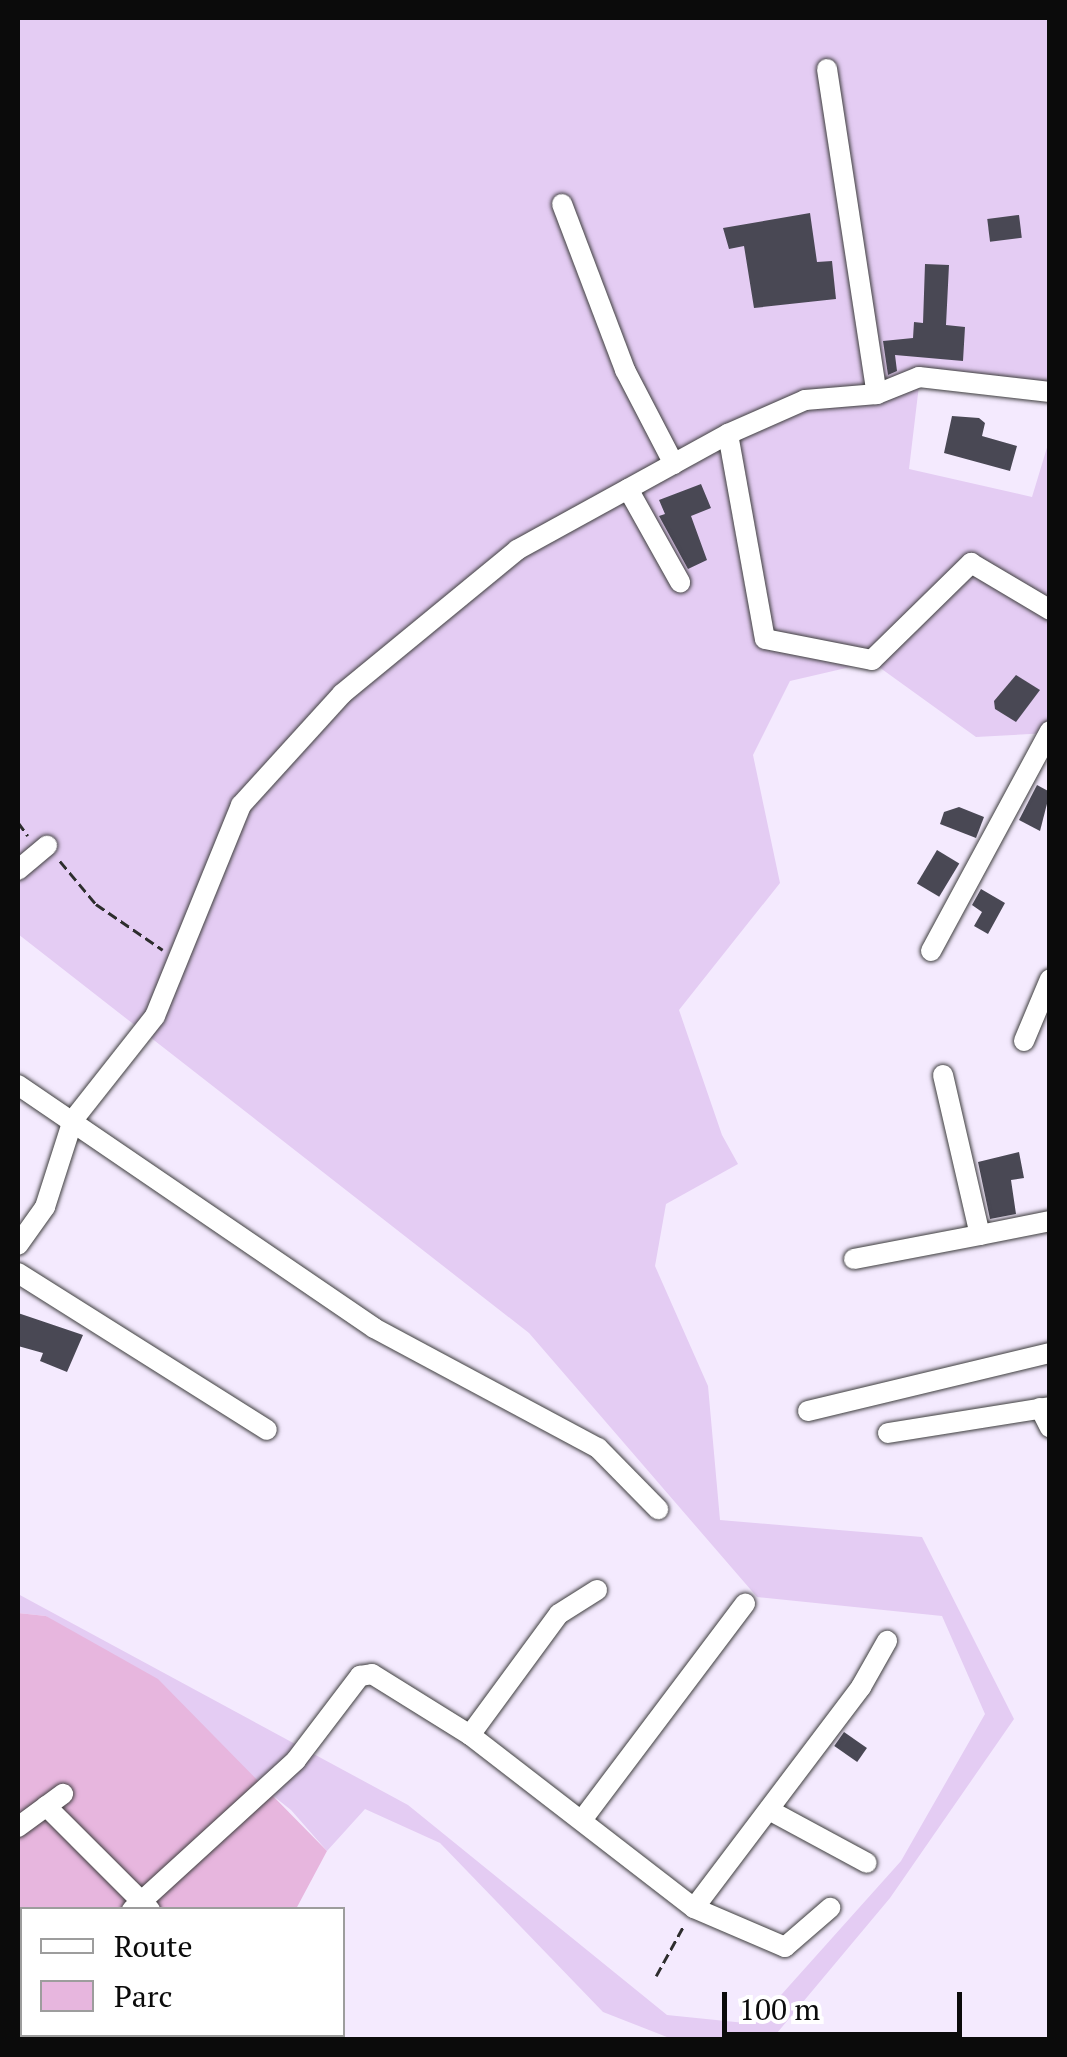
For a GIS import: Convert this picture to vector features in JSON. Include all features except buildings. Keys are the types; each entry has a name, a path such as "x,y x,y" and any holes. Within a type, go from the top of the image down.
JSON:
{"street":[{"path":"827,69 876,394"},
{"path":"562,204 625,370 674,464"},
{"path":"18,1245 45,1207 73,1120 155,1016 241,805 342,694 517,550 728,434 805,400 876,394 919,377 1050,392"},
{"path":"728,434 765,639 872,660 971,562 1050,610"},
{"path":"628,489 680,582"},
{"path":"931,951 1050,731"},
{"path":"18,870 47,846"},
{"path":"1024,1041 1050,979"},
{"path":"943,1076 980,1235"},
{"path":"18,1085 374,1328 598,1448 658,1509"},
{"path":"854,1260 1050,1221"},
{"path":"18,1273 267,1430"},
{"path":"808,1411 1050,1354"},
{"path":"888,1433 1045,1408 1050,1428"},
{"path":"470,1735 560,1614 596,1590"},
{"path":"582,1820 744,1604"},
{"path":"694,1908 862,1688 887,1642"},
{"path":"18,1827 54,1800 141,1906 296,1760 360,1676 372,1674 470,1735 534,1790 582,1820 694,1908 785,1947 830,1908"},
{"path":"769,1810 867,1863"}],"path":[{"path":"18,822 31,841 47,846 96,904 165,951 179,950"},
{"path":"656,1976 694,1908"}],"shaded area":[{"path":"18,18 1049,18 1049,392 920,377 909,469 1032,497 1049,441 1049,733 976,737 872,662 790,681 753,755 780,883 679,1010 722,1135 738,1164 666,1204 655,1266 708,1386 720,1520 922,1537 1014,1719 890,1898 772,2039 672,2039 603,2012 440,1843 365,1809 327,1851 291,1810 46,1616 18,1613 18,1594 408,1805 667,2015 755,2024 901,1861 985,1714 942,1616 757,1597 529,1333 18,934"}],"green space":[{"path":"18,1613 46,1616 158,1679 327,1851 297,1907 20,1907 20,2037 155,2037 18,2039"}]}
